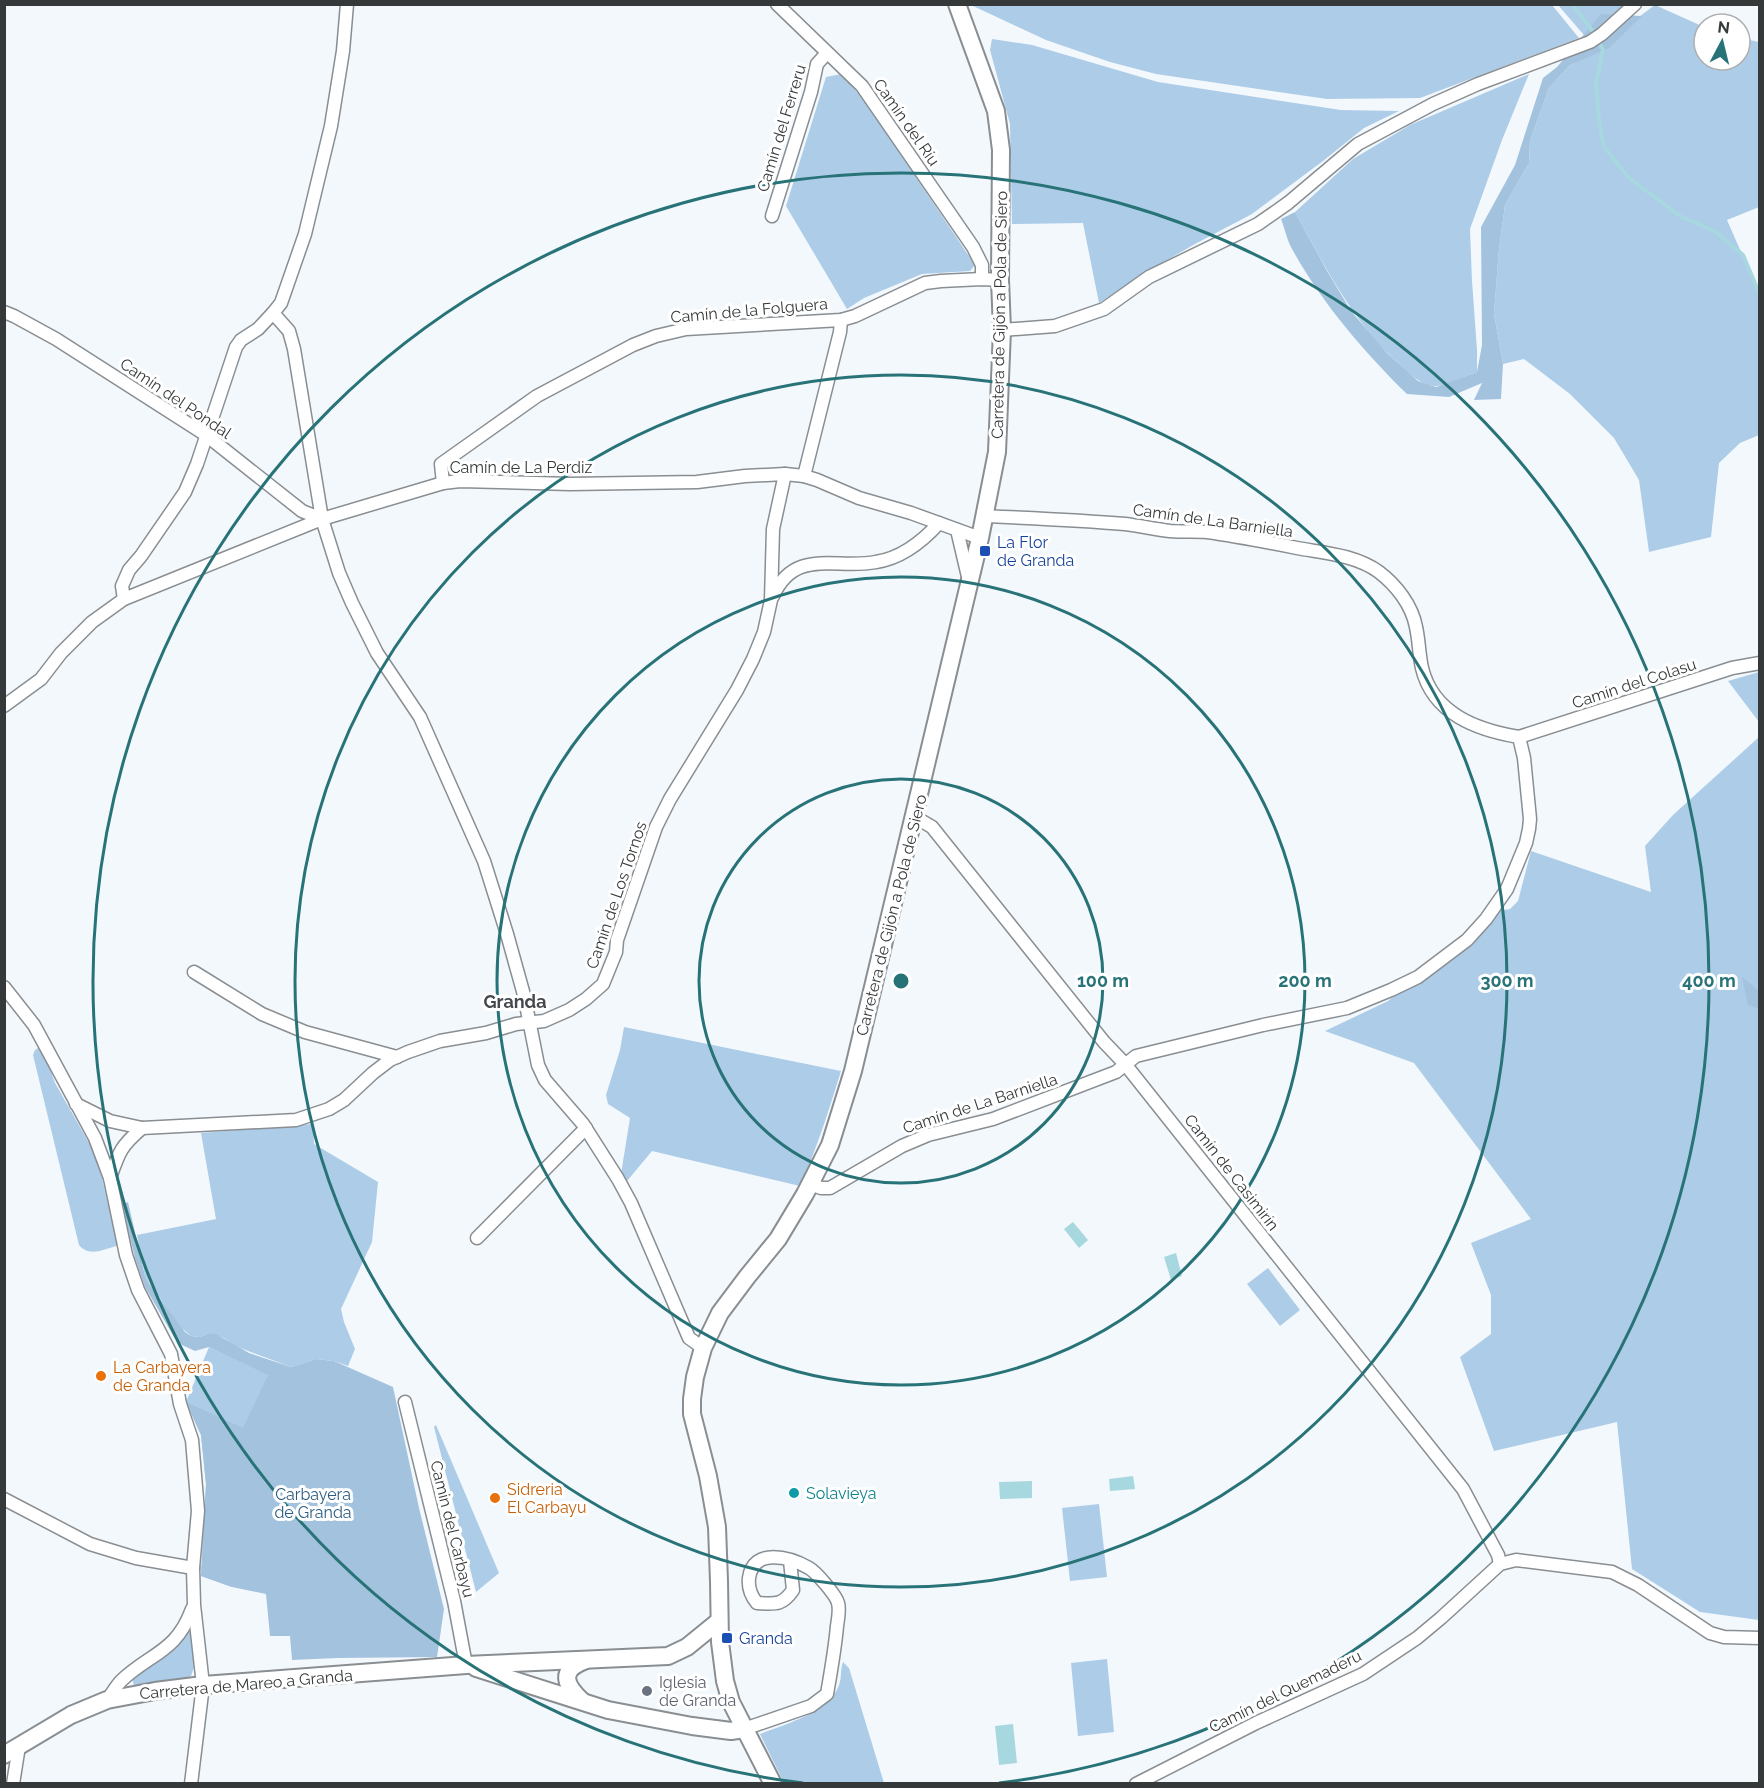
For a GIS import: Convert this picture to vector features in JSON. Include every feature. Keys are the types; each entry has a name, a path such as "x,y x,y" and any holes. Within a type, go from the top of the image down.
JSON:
{"street":[{"path":"124,599 122,586 129,570 185,492 197,464 236,347 241,340 258,329 281,303 305,234 331,126 343,51 347,4"},
{"name":"Camín del Ríu","path":"777,4 862,86 883,113 973,247 982,265 982,279"},
{"name":"Carretera de Gijón a Pola de Siero","path":"773,1784 744,1730 724,1681 720,1642 717,1527 708,1476 692,1414 692,1399 695,1377 704,1348 720,1313 778,1239 810,1184 830,1145 854,1071 980,538 997,452 1002,330 1001,150 996,111 957,4"},
{"path":"1002,330 1055,326 1104,309 1149,277 1258,224 1288,203 1358,144 1433,104 1478,84 1599,37 1635,4"},
{"name":"Camín del Ferreru","path":"772,216 811,92 817,64 827,53"},
{"name":"Camín de la Folguera","path":"443,483 441,465 537,396 633,345 656,336 686,329 841,320 855,316 925,283 941,280 1000,280"},
{"name":"Camín del Pondal","path":"4,312 56,339 206,435 302,511 322,519"},
{"path":"273,314 289,331 322,519 339,573 377,653 420,717 484,861 524,995 538,1065 545,1080 586,1128 631,1203 689,1338 704,1348"},
{"path":"804,476 841,320"},
{"name":"Camín de La Perdiz","path":"4,706 41,679 61,653 92,622 124,599 322,519 443,483 460,481 570,484 697,482 785,474 817,480 859,498 980,538"},
{"name":"Camín de Los Tornos","path":"76,1104 110,1121 142,1128 296,1120 329,1109 344,1100 373,1073 396,1057 440,1041 486,1033 516,1024 544,1021 569,1010 603,984 616,952 617,940 656,827 670,799 737,690 764,632 771,600 773,529 785,474"},
{"name":"Camín de La Barniella","path":"810,1184 830,1188 902,1146 928,1135 993,1119 1116,1072 1136,1056 1263,1025 1347,1008 1391,990 1418,976 1467,940 1486,919 1506,889 1526,843 1530,819 1524,758 1519,737 1497,734 1477,727 1459,719 1442,705 1431,691 1425,678 1421,665 1416,624 1408,604 1391,582 1359,560 1205,532 1172,531 1065,520 984,516"},
{"name":"Camín de Los Tornos","path":"771,600 778,585 794,570 818,562 877,562 897,556 917,545 939,523"},
{"path":"957,530 969,584"},
{"name":"Camín del Colasu","path":"1519,737 1732,668 1760,663"},
{"name":"Camín de Casimirín","path":"915,817 932,827 1104,1042 1125,1064 1463,1489 1498,1555 1500,1564"},
{"path":"194,972 262,1014 305,1032 396,1057"},
{"path":"4,987 34,1025 95,1138 110,1178 126,1255 138,1290 171,1354 180,1404 192,1440 198,1512 193,1568 194,1605 202,1685 192,1784"},
{"path":"110,1178 124,1144 142,1128"},
{"path":"477,1238 586,1128"},
{"name":"Camin del Carbayu","path":"405,1402 466,1665"},
{"path":"4,1499 90,1544 136,1558 193,1568"},
{"path":"744,1730 811,1706 827,1694 834,1657 838,1601 811,1569 790,1561 772,1556 763,1557 752,1568 748,1583 750,1592 757,1603 783,1602 793,1590 790,1561"},
{"path":"1500,1564 1516,1560 1612,1572 1638,1585 1710,1634 1724,1637 1760,1638"},
{"name":"Camín del Quemaderu","path":"1136,1784 1256,1723 1362,1674 1417,1638 1500,1564"},
{"path":"107,1700 120,1682 178,1637 188,1622 194,1605"},
{"name":"Carretera de Mareo a Granda","path":"4,1755 71,1714 107,1700 155,1691 202,1685 466,1665 668,1656 687,1647 720,1621"},
{"path":"704,1634 713,1636 720,1642"},
{"path":"583,1702 569,1689 567,1672 576,1664 590,1659"},
{"name":"Carretera de Mareo a Granda","path":"466,1665 608,1710 692,1726 730,1731 744,1730"},
{"path":"692,1726 709,1724 725,1712 731,1702"},
{"path":"13,1784 19,1746"}],"shaded area":[{"path":"971,5 1552,5 1579,38 1420,98 1327,99 1156,74 1110,62 1046,40"},
{"path":"1558,5 1635,5 1590,42"},
{"path":"1655,5 1692,22 1692,72 1752,72 1752,41 1759,42 1759,207 1727,220 1759,293 1759,435 1740,443 1719,463 1711,537 1649,552 1639,480 1614,438 1570,394 1524,359 1503,364 1494,314 1505,205 1529,163 1530,141 1549,88 1570,65 1582,59"},
{"path":"992,39 1032,45 1158,82 1341,110 1399,111 1364,128 1252,214 1143,274 1099,303 1083,223 1012,224 1010,124 990,50"},
{"path":"841,74 864,100 975,265 970,271 922,274 864,298 847,309 786,206 826,77"},
{"path":"1529,74 1470,229 1477,372 1443,385 1429,385 1419,381 1383,348 1354,312 1317,253 1295,212 1353,159 1410,125"},
{"path":"1760,672 1759,722 1728,681"},
{"path":"1759,737 1759,1620 1700,1612 1632,1569 1617,1422 1494,1451 1460,1357 1491,1334 1491,1295 1471,1243 1531,1219 1414,1063 1325,1031 1388,1001 1499,911 1510,909 1518,901 1531,851 1651,892 1645,846 1673,815"},
{"path":"624,1027 841,1071 800,1186 652,1151 627,1181 621,1174 630,1118 608,1104 606,1095 620,1050"},
{"path":"38,1048 46,1058 55,1083 93,1150 102,1178 118,1245 116,1246 91,1252 79,1245 33,1055"},
{"path":"313,1124 314,1144 378,1182 372,1242 341,1309 355,1349 348,1366 334,1361 316,1359 291,1367 235,1346 224,1338 209,1333 200,1337 191,1336 178,1325 145,1276 137,1235 216,1219 201,1133"},
{"path":"1073,1222 1088,1240 1079,1248 1064,1229"},
{"path":"1176,1253 1182,1276 1171,1280 1164,1257"},
{"path":"1268,1268 1300,1310 1280,1326 1247,1284"},
{"path":"209,1347 268,1374 232,1587 201,1576 206,1484 201,1435 186,1402"},
{"path":"436,1425 499,1573 476,1592 434,1427"},
{"path":"1133,1476 1135,1489 1110,1491 1109,1479"},
{"path":"1032,1481 1032,1498 1000,1499 999,1482"},
{"path":"1099,1504 1107,1577 1070,1581 1062,1508"},
{"path":"187,1632 192,1634 194,1667 191,1676 134,1686 132,1678"},
{"path":"1107,1659 1114,1732 1078,1736 1071,1663"},
{"path":"843,1662 849,1668 884,1783 784,1783 760,1734 805,1716 826,1703 834,1695 839,1685"},
{"path":"1013,1724 1017,1763 999,1765 995,1726"}],"green space":[{"path":"1601,14 1642,16 1609,48 1570,65 1549,88 1530,141 1529,163 1505,205 1494,314 1503,364 1501,399 1474,400 1482,383 1449,397 1407,394 1359,343 1316,288 1292,249 1281,219 1295,212 1351,311 1388,354 1418,381 1436,387 1477,372 1482,345 1481,227 1515,165 1543,78 1557,67"},
{"path":"1742,977 1759,991 1759,1009 1748,1005"},
{"name":"Carbayera de Granda","path":"128,1202 145,1276 185,1332 191,1336 200,1337 209,1333 216,1334 249,1353 291,1367 316,1359 334,1361 393,1387 444,1609 437,1657 292,1660 290,1636 270,1636 266,1594 232,1587 201,1576 206,1484 201,1435 186,1402 243,1428 268,1375 209,1347 195,1351 182,1345 174,1337 145,1287 135,1258 122,1205"}],"waterway":[{"path":"1572,4 1594,33 1603,50 1596,82 1604,147 1629,178 1680,216 1716,232 1743,255 1760,295"}],"place":[{"name":"La Flor de Granda","path":"985,551"},
{"name":"La Carbayera de Granda","path":"101,1376"},
{"name":"Solavieya","path":"794,1493"},
{"name":"Sidreria El Carbayu","path":"495,1498"},
{"name":"Granda","path":"727,1638"},
{"name":"Iglesia de Granda","path":"647,1691"}],"district":[{"name":"Granda","path":"515,1002"}]}
